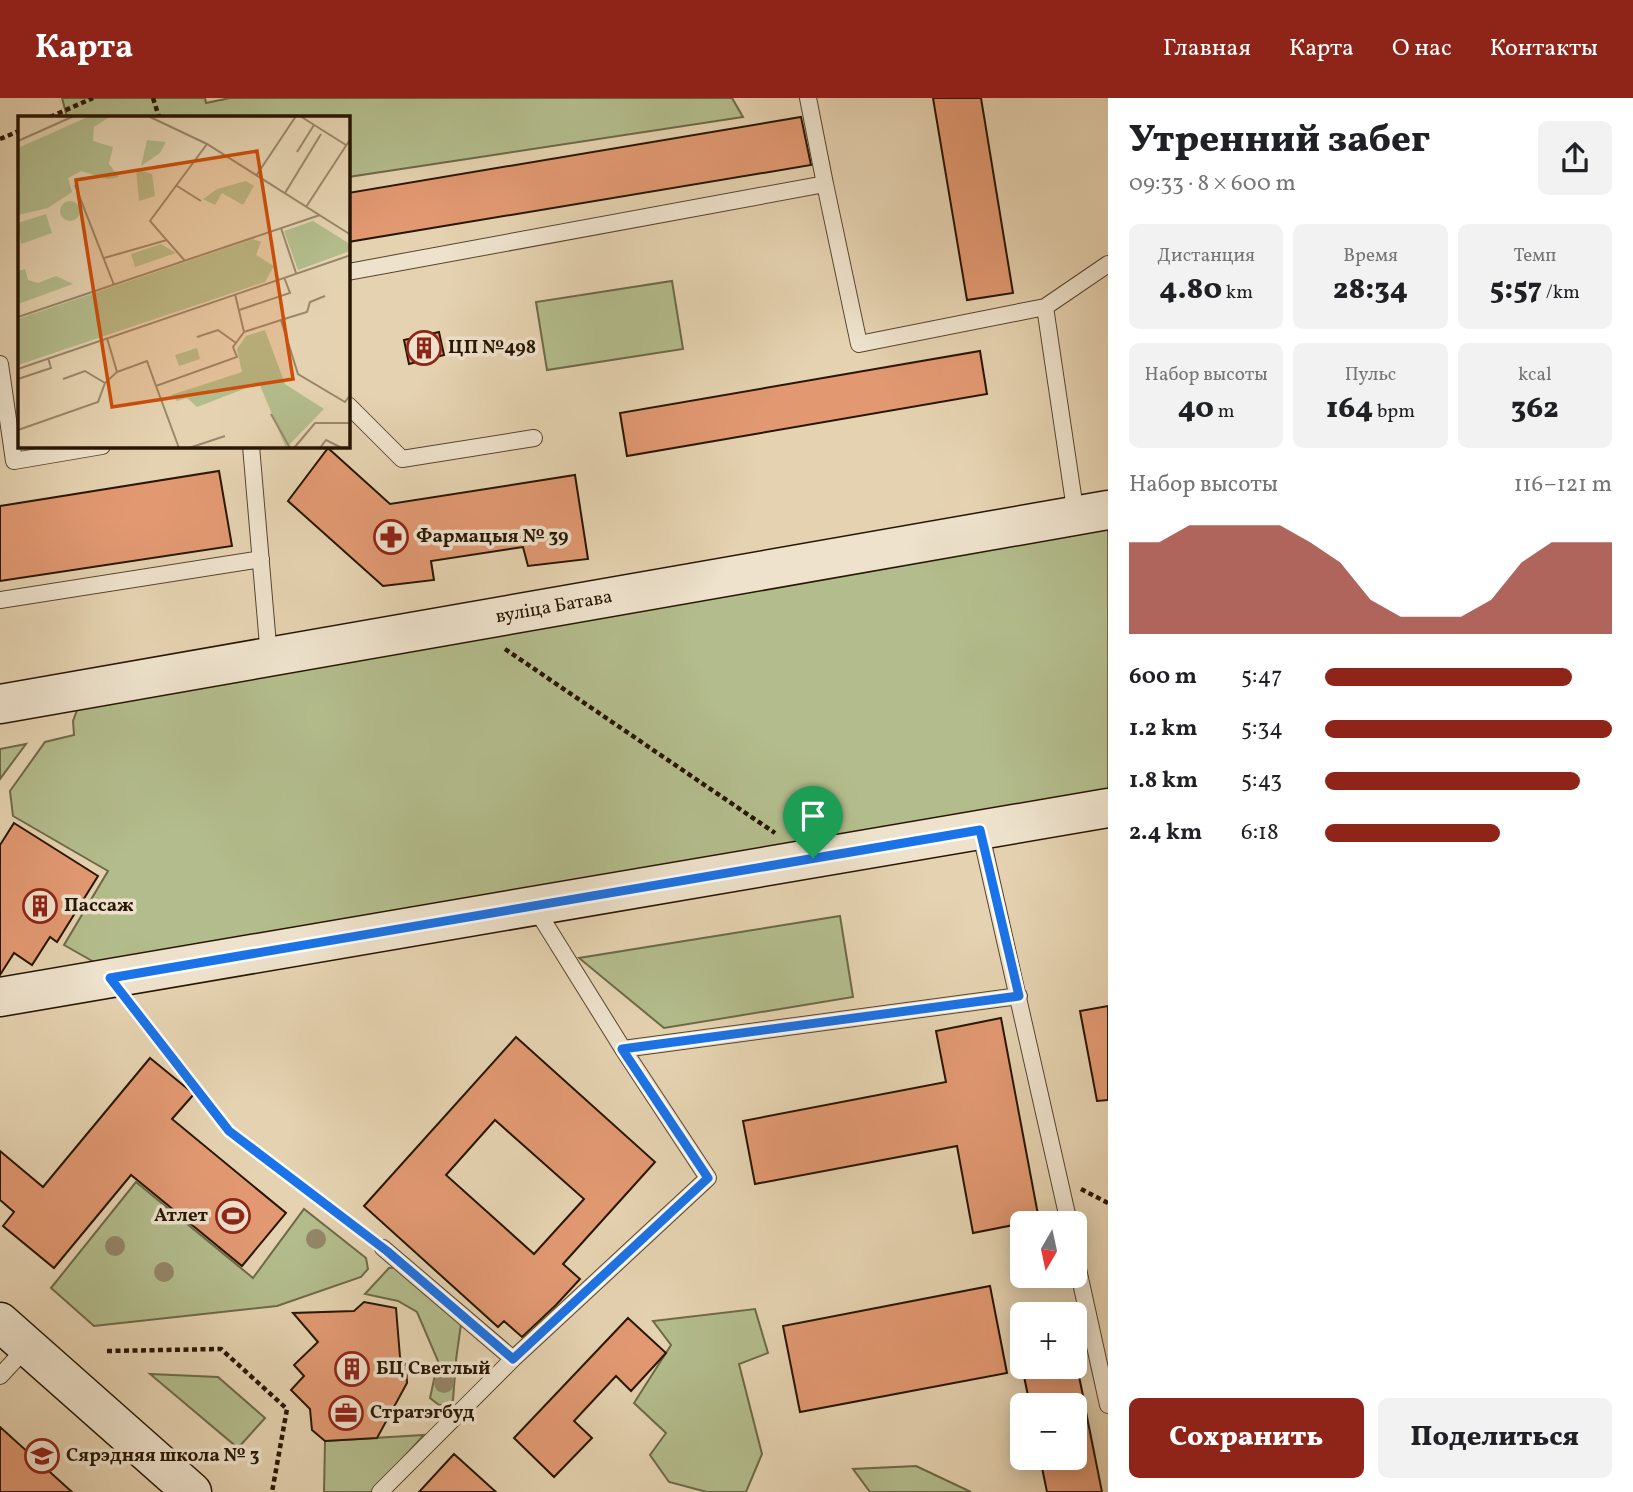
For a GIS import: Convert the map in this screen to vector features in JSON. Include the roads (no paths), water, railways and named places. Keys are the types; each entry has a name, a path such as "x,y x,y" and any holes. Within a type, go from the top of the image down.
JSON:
{"street":[{"name":"вуліца Батава","path":"0,704 1092,513"},
{"path":"0,997 1108,808"},
{"path":"14,1334 192,1492"}],"lane":[{"path":"808,98 859,344 1045,307 1108,264"},
{"path":"350,272 825,184"},
{"path":"1045,307 1092,513"},
{"path":"0,365 7,463 91,448"},
{"path":"350,407 402,459 534,438"},
{"path":"251,448 269,657"},
{"path":"0,600 261,559"},
{"path":"980,830 1066,1211"},
{"path":"380,1492 513,1359 708,1178 622,1049 534,906"},
{"path":"622,1049 1019,996"},
{"path":"385,1250 513,1359"},
{"path":"1082,1288 1108,1405"},
{"path":"0,1376 14,1334"}],"place":[{"name":"ЦП №498","path":"424,348"},
{"name":"Фармацыя № 39","path":"391,537"},
{"name":"Пассаж","path":"40,906"},
{"name":"Атлет","path":"233,1216"},
{"name":"БЦ Светлый","path":"352,1369"},
{"name":"Стратэгбуд","path":"346,1413"},
{"name":"Сярэдняя школа № 3","path":"42,1456"}]}
